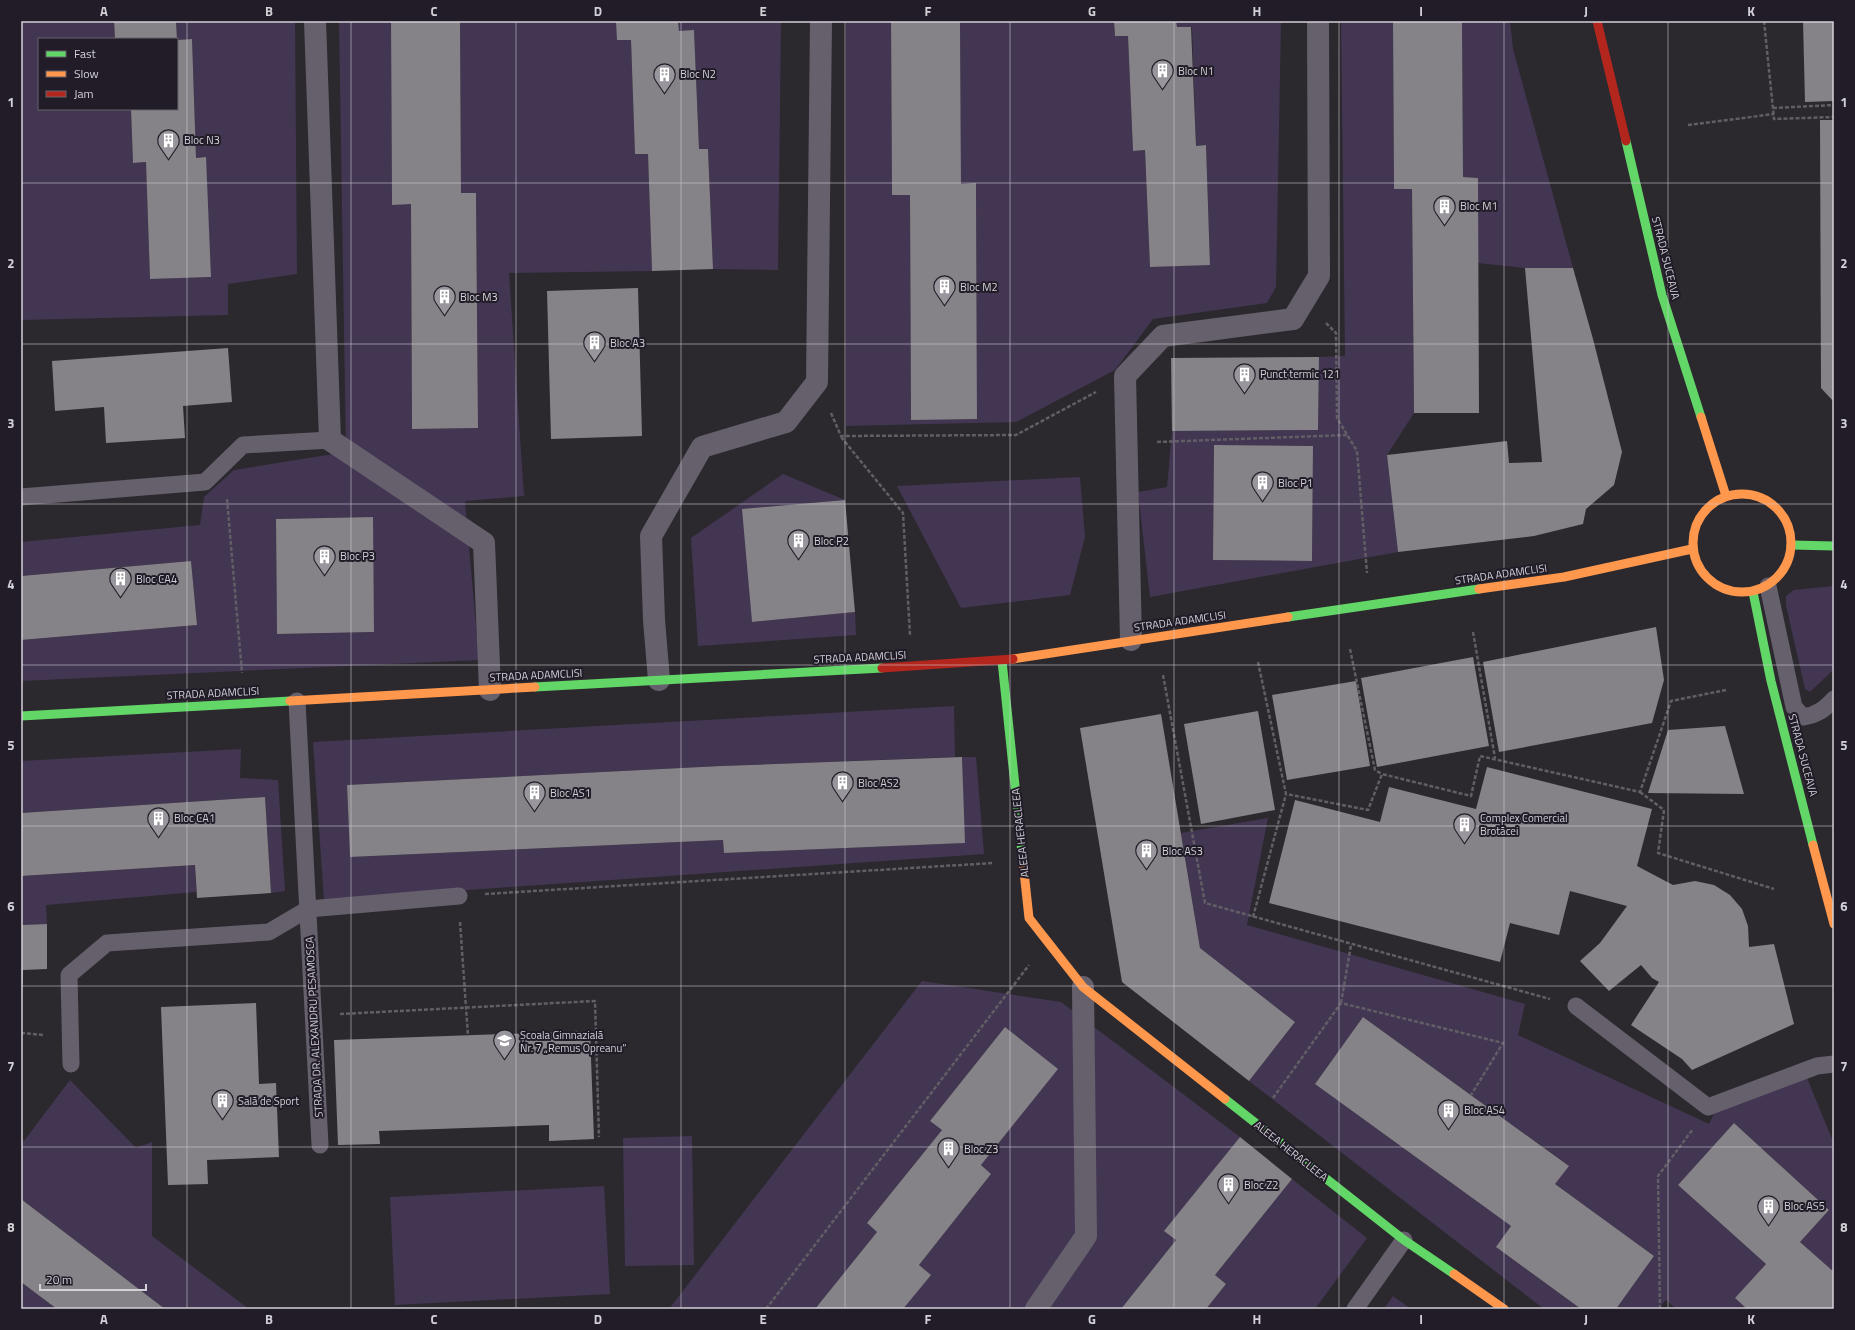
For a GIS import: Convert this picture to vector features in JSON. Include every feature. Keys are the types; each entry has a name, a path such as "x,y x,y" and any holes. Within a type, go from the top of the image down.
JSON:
{"street":[{"path":"316,21 330,440 484,543 490,690"},
{"path":"659,680 654,620 650,536 702,447 786,422 817,382 821,21"},
{"path":"1131,640 1125,376 1163,336 1293,319 1319,276 1318,21"},
{"name":"STRADA SUCEAVA","path":"1597,21 1662,295 1726,496"},
{"path":"1742,493 1758,496 1771,503 1783,515 1789,530 1791,545 1788,561 1780,575 1760,589 1736,593 1720,588 1706,579 1697,565 1692,549 1693,532 1699,516 1711,504 1726,496 1742,493"},
{"path":"1791,545 1834,546"},
{"name":"STRADA ADAMCLISI","path":"21,716 1002,661 1131,640 1564,577 1692,549"},
{"name":"STRADA SUCEAVA","path":"1760,589 1771,681 1834,924"},
{"name":"ALEEA HERACLEEA","path":"1002,661 1029,918 1083,987 1404,1240 1504,1309"},
{"path":"1036,1309 1086,1236 1083,987"}],"lane":[{"path":"21,497 205,482 243,444 330,440"},
{"path":"1760,589 1794,707 1803,717 1814,716 1834,699"},
{"name":"STRADA DR. ALEXANDRU PESAMOSCA","path":"297,701 320,1145"},
{"path":"70,1064 68,974 107,943 269,932 308,909 459,896"},
{"path":"1576,1006 1708,1107 1817,1066 1834,1064"},
{"path":"1355,1309 1404,1240"}],"path":[{"path":"1764,21 1774,119 1834,117"},
{"path":"1773,108 1834,105"},
{"path":"1688,125 1774,114"},
{"path":"1304,301 1336,333 1337,418 1357,451 1368,573"},
{"path":"841,436 1016,436 1125,376"},
{"path":"817,382 841,436 903,513 910,635"},
{"path":"1126,443 1347,435"},
{"path":"224,464 243,677"},
{"path":"1473,632 1495,758"},
{"path":"1350,649 1375,770 1382,774 1471,796 1480,756 1495,758 1640,792 1664,810 1658,853 1774,889"},
{"path":"1253,918 1286,794 1258,662"},
{"path":"1163,675 1205,903 1253,918 1576,1006"},
{"path":"1640,792 1671,701 1726,690"},
{"path":"1286,794 1368,810 1382,774"},
{"path":"468,1036 459,896 1023,862"},
{"path":"766,1309 1047,941"},
{"path":"1255,1123 1341,1003 1351,944"},
{"path":"314,1016 595,1001 599,1136"},
{"path":"1341,1003 1503,1042 1471,1095"},
{"path":"1660,1309 1658,1176 1686,1140"}],"shaded area":[{"path":"21,21 114,21 115,38 38,38 38,110 131,110 133,163 146,162 150,279 211,277 205,157 196,158 192,39 178,40 176,21 295,21 297,274 228,284 228,315 21,320"},
{"path":"339,21 391,21 392,204 411,204 412,429 478,428 476,193 461,193 460,21 616,21 631,40 635,154 648,154 652,271 509,273 524,496 465,501 479,660 21,681 21,640 197,625 191,561 21,576 21,542 200,525 204,497 234,470 346,452","holes":["372,517 374,632 277,634 276,519"]},
{"path":"678,21 781,21 778,270 713,269 708,149 699,149 694,31 679,31"},
{"path":"846,21 891,21 892,195 910,195 911,419 977,419 976,184 961,184 960,21 1114,21 1115,36 1128,36 1133,151 1145,150 1150,267 1210,264 1206,145 1196,146 1192,27 1177,27 1176,21 1281,21 1276,287 1267,303 1153,319 1115,370 1016,422 846,426"},
{"path":"1341,21 1393,21 1394,189 1412,189 1414,413 1387,455 1398,552 1150,597 1138,492 1167,487 1172,431 1318,430 1319,357 1345,356","holes":["1214,445 1313,446 1312,561 1213,560"]},
{"path":"1462,21 1510,21 1513,49 1573,268 1525,268 1478,263 1478,178 1463,177"},
{"path":"783,474 845,500 743,509 752,622 855,612 856,635 698,646 691,538"},
{"path":"1080,477 1085,537 1070,595 961,608 897,486"},
{"path":"1834,586 1834,669 1810,692 1805,689 1786,605 1786,596 1794,590"},
{"path":"954,706 955,757 721,766 347,785 350,857 723,840 724,853 964,843 962,757 976,757 984,854 324,900 313,742"},
{"path":"241,749 240,778 278,780 285,891 271,893 265,797 21,813 21,761"},
{"path":"1268,818 1247,925 1525,1004 1518,1035 1709,1124 1721,1099 1807,1078 1834,1144 1834,1272 1800,1242 1829,1210 1734,1123 1678,1185 1766,1264 1735,1298 1747,1309 1676,1309 1666,1300 1658,1309 1616,1309 1654,1256 1555,1184 1568,1165 1363,1017 1315,1084 1511,1226 1497,1248 1581,1309 1544,1309 1249,1081 1295,1022 1200,948 1181,833"},
{"path":"195,865 196,892 46,905 47,924 21,925 21,876"},
{"path":"922,981 1061,1002 1240,1137 1165,1231 1176,1240 1121,1309 903,1309 930,1275 919,1265 991,1174 981,1165 1057,1069 1005,1027 930,1121 942,1130 867,1223 877,1232 815,1309 669,1309"},
{"path":"70,1080 136,1148 152,1142 152,1236 249,1309 165,1309 21,1199 21,1139 24,1141"},
{"path":"692,1136 694,1265 625,1266 623,1138"},
{"path":"1292,1179 1367,1238 1315,1309 1206,1309 1226,1284 1215,1275"},
{"path":"604,1186 610,1294 395,1305 390,1197"},
{"path":"21,1282 57,1309 21,1309"},
{"path":"1393,1296 1411,1309 1384,1309"}],"building":[{"path":"114,21 176,21 177,38 115,38"},
{"name":"Bloc M3","path":"391,21 460,21 461,193 476,193 478,428 412,429 411,204 392,205"},
{"name":"Bloc N2","path":"616,21 678,21 679,31 694,30 699,149 708,149 713,269 652,271 648,154 635,154 631,40 617,40"},
{"name":"Bloc M2","path":"891,21 960,21 961,184 976,183 977,419 911,420 910,195 892,195"},
{"name":"Bloc N1","path":"1114,21 1176,21 1177,27 1191,27 1196,146 1206,145 1210,265 1150,267 1145,150 1133,151 1128,36 1115,36"},
{"name":"Bloc M1","path":"1393,21 1462,21 1463,177 1478,178 1479,413 1414,413 1412,189 1394,189"},
{"path":"1803,21 1834,21 1834,101 1805,102"},
{"name":"Bloc N3","path":"192,39 196,158 206,157 211,277 150,279 146,162 133,163 131,110 178,110 178,40"},
{"path":"1820,120 1834,120 1834,402 1821,388"},
{"path":"1525,268 1573,268 1622,452 1614,485 1586,509 1583,524 1534,536 1398,552 1387,455 1507,441 1509,463 1542,462"},
{"name":"Bloc A3","path":"638,288 642,436 551,439 547,291"},
{"path":"228,348 232,402 183,406 185,438 106,443 104,407 55,411 52,361"},
{"name":"Punct termic 121","path":"1319,357 1318,430 1172,431 1171,358"},
{"name":"Bloc P1","path":"1214,445 1313,446 1312,561 1213,560"},
{"name":"Bloc P2","path":"845,500 855,612 752,622 742,509"},
{"name":"Bloc P3","path":"373,517 374,632 277,634 276,519"},
{"name":"Bloc CA4","path":"191,561 197,625 21,640 21,576"},
{"path":"1656,627 1664,680 1652,723 1499,752 1483,662"},
{"path":"1473,657 1489,746 1377,767 1361,678"},
{"path":"1356,681 1370,766 1287,780 1272,695"},
{"path":"1258,711 1275,810 1201,824 1184,724"},
{"name":"Bloc AS3","path":"1161,714 1200,948 1295,1022 1249,1081 1122,982 1080,728"},
{"path":"1725,726 1744,794 1648,793 1668,730"},
{"path":"962,757 965,843 724,853 723,840 350,857 347,785 721,766"},
{"name":"Complex Comercial Brotăcei","path":"1487,767 1652,809 1637,866 1673,885 1695,881 1714,885 1730,895 1742,909 1748,926 1749,947 1774,944 1794,1024 1692,1070 1682,1059 1631,1025 1659,982 1652,978 1641,965 1609,991 1580,961 1600,943 1627,906 1570,891 1559,935 1510,923 1500,962 1269,903 1295,800 1380,822 1389,787 1476,809"},
{"name":"Bloc CA1","path":"265,797 271,893 197,898 195,865 21,876 21,813"},
{"path":"47,924 47,969 23,970 21,995 21,925"},
{"name":"Sală de Sport","path":"256,1003 259,1084 276,1083 279,1157 207,1160 208,1184 168,1185 161,1007"},
{"name":"Bloc AS4","path":"1363,1017 1569,1166 1555,1184 1654,1256 1616,1309 1581,1309 1496,1247 1511,1226 1315,1084"},
{"name":"Bloc Z3","path":"1005,1027 1058,1069 981,1165 991,1174 919,1265 931,1275 903,1309 815,1309 877,1232 867,1223 942,1130 930,1121"},
{"path":"590,1031 594,1139 549,1141 549,1125 379,1131 380,1144 338,1145 334,1040"},
{"name":"Bloc AS5","path":"1734,1123 1829,1210 1800,1242 1834,1272 1834,1309 1747,1309 1735,1298 1766,1264 1678,1185"},
{"name":"Bloc Z2","path":"1240,1137 1292,1179 1215,1275 1226,1284 1206,1309 1121,1309 1176,1240 1164,1231"},
{"path":"21,1199 165,1309 57,1309 21,1282"}],"traffic: fast":[{"path":"1626,141 1662,295 1701,417"},
{"path":"1791,545 1834,546"},
{"path":"1288,617 1479,589"},
{"path":"1753,592 1771,681 1813,845"},
{"path":"1002,661 1022,853"},
{"path":"535,687 882,668"},
{"path":"21,716 290,701"},
{"path":"1225,1099 1404,1240 1454,1274"}],"traffic: slow":[{"path":"1701,417 1726,496"},
{"path":"1742,494 1761,497 1777,508 1788,524 1791,543 1788,562 1777,578 1761,589 1742,592 1723,589 1707,578 1696,562 1693,543 1696,524 1707,508 1723,497 1742,494"},
{"path":"1479,589 1564,577 1692,549"},
{"path":"1013,659 1288,617"},
{"path":"290,701 535,687"},
{"path":"1813,845 1834,924"},
{"path":"1022,853 1029,918 1083,987 1225,1099"},
{"path":"1454,1274 1504,1309"}],"traffic: jam":[{"path":"1597,21 1626,141"},
{"path":"882,668 1013,659"}],"place":[{"name":"Bloc N1","path":"1162,90"},
{"name":"Bloc N2","path":"665,94"},
{"name":"Bloc N3","path":"169,160"},
{"name":"Bloc M1","path":"1445,226"},
{"name":"Bloc M2","path":"944,306"},
{"name":"Bloc M3","path":"444,316"},
{"name":"Bloc A3","path":"594,362"},
{"name":"Punct termic 121","path":"1245,394"},
{"name":"Bloc P1","path":"1263,502"},
{"name":"Bloc P2","path":"799,560"},
{"name":"Bloc P3","path":"325,576"},
{"name":"Bloc CA4","path":"121,598"},
{"name":"Bloc AS2","path":"843,802"},
{"name":"Bloc AS1","path":"535,812"},
{"name":"Bloc CA1","path":"159,838"},
{"name":"Complex Comercial Brotăcei","path":"1464,844"},
{"name":"Bloc AS3","path":"1146,870"},
{"name":"Școala Gimnazială Nr. 7 „Remus Opreanu”","path":"505,1060"},
{"name":"Sală de Sport","path":"222,1120"},
{"name":"Bloc AS4","path":"1449,1130"},
{"name":"Bloc Z3","path":"948,1168"},
{"name":"Bloc Z2","path":"1228,1204"},
{"name":"Bloc AS5","path":"1769,1226"}]}
